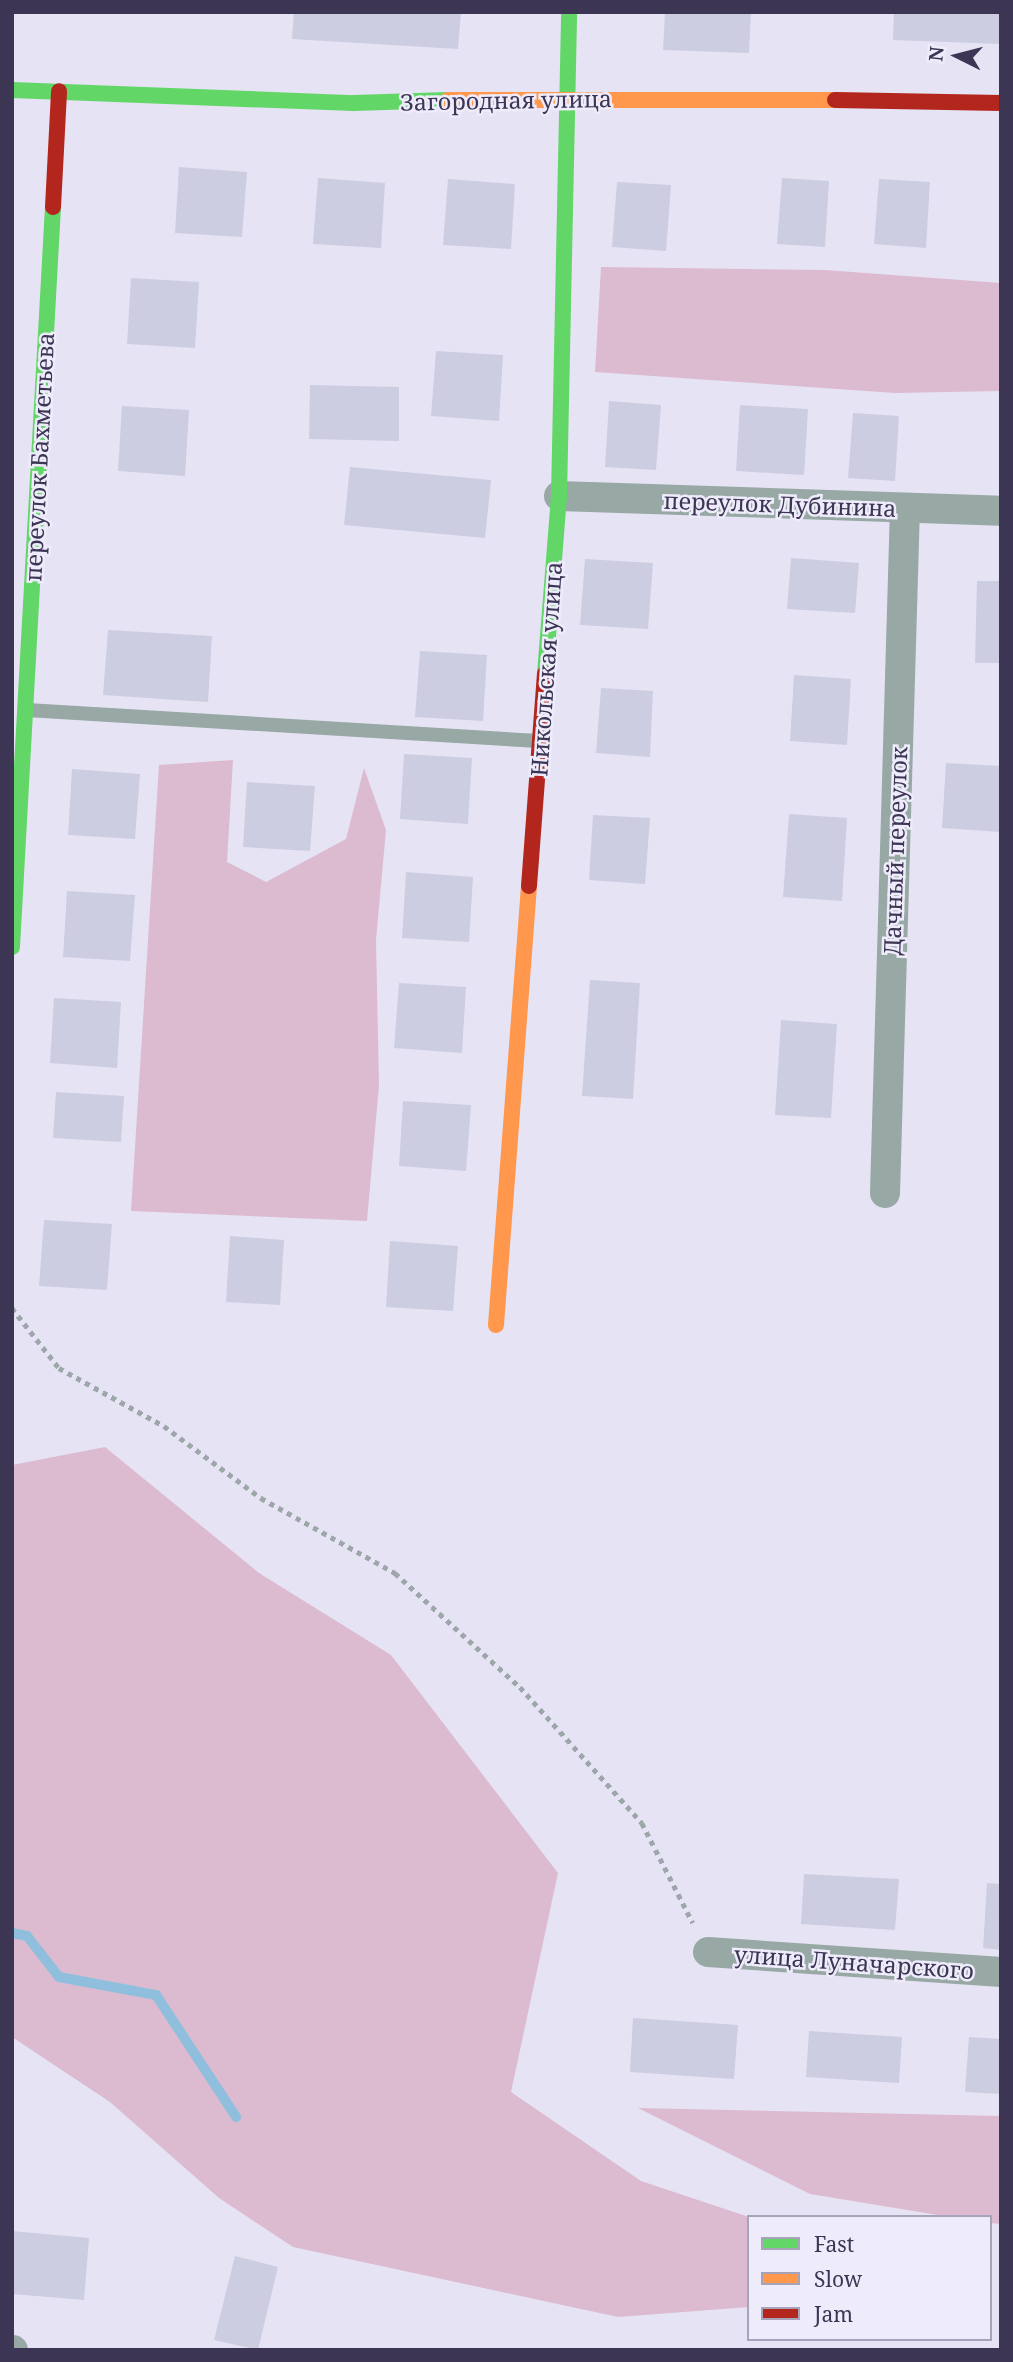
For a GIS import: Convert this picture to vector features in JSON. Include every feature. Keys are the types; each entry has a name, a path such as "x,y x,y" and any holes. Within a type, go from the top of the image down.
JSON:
{"street":[{"name":"Никольская улица","path":"496,1325 559,496 565,96 569,12"},
{"name":"Загородная улица","path":"12,90 354,103 565,96 1001,103"},
{"name":"переулок Бахметьева","path":"12,947 59,92"},
{"name":"переулок Дубинина","path":"559,496 1001,511"},
{"name":"Дачный переулок","path":"885,1193 905,508"},
{"name":"улица Луначарского","path":"708,1952 1001,1972"}],"lane":[{"path":"25,710 540,741"}],"path":[{"path":"12,1307 59,1368 164,1426 261,1498 395,1573 520,1687 642,1823 708,1952"}],"shaded area":[{"path":"601,267 825,270 1001,283 1001,391 895,393 595,372"},
{"path":"233,760 227,862 266,882 346,839 364,768 386,830 376,940 379,1085 367,1221 131,1211 159,765"},
{"path":"105,1447 259,1573 391,1655 558,1873 511,2092 641,2181 747,2216 747,2307 618,2317 293,2247 219,2198 110,2102 12,2037 12,1465"},
{"path":"638,2108 1001,2116 1001,2224 992,2223 992,2215 938,2215 810,2194"}],"building":[{"path":"294,12 461,12 458,49 292,39"},
{"path":"665,12 751,12 749,53 663,50"},
{"path":"894,12 1001,12 1001,44 893,40"},
{"path":"179,167 247,172 242,237 175,233"},
{"path":"318,178 385,183 381,248 313,244"},
{"path":"782,178 829,181 825,247 777,244"},
{"path":"448,179 515,184 511,249 443,245"},
{"path":"879,179 930,182 926,248 874,244"},
{"path":"617,182 671,185 666,251 612,247"},
{"path":"131,278 199,282 195,348 127,344"},
{"path":"436,351 503,355 499,421 431,416"},
{"path":"310,385 399,387 399,441 309,439"},
{"path":"609,401 661,405 656,470 605,467"},
{"path":"740,405 808,409 804,475 736,471"},
{"path":"122,406 189,410 185,476 118,471"},
{"path":"853,413 899,416 895,481 848,478"},
{"path":"350,467 491,480 485,538 344,525"},
{"path":"791,558 859,563 855,613 787,609"},
{"path":"585,559 653,563 648,629 580,625"},
{"path":"977,581 1001,581 1001,663 975,663"},
{"path":"108,630 212,636 208,702 103,695"},
{"path":"420,651 487,655 483,721 415,717"},
{"path":"794,675 851,679 847,745 790,741"},
{"path":"601,688 653,691 650,757 596,753"},
{"path":"404,754 472,758 468,824 400,819"},
{"path":"946,763 1001,766 1001,832 942,828"},
{"path":"72,769 140,774 135,839 68,835"},
{"path":"247,782 315,786 310,851 243,847"},
{"path":"789,814 847,818 842,901 783,897"},
{"path":"593,815 650,818 645,884 589,880"},
{"path":"406,872 473,877 469,942 402,938"},
{"path":"67,891 135,895 130,961 63,957"},
{"path":"590,980 640,983 633,1099 582,1096"},
{"path":"399,983 466,987 462,1053 394,1048"},
{"path":"54,998 121,1002 117,1068 50,1063"},
{"path":"781,1020 837,1024 831,1118 775,1115"},
{"path":"56,1092 124,1096 121,1142 53,1138"},
{"path":"403,1101 471,1105 466,1171 399,1166"},
{"path":"44,1220 112,1224 107,1290 39,1286"},
{"path":"230,1236 284,1240 280,1305 226,1302"},
{"path":"390,1241 458,1246 453,1311 386,1307"},
{"path":"804,1874 899,1879 895,1930 801,1924"},
{"path":"987,1883 1001,1884 1001,1950 983,1948"},
{"path":"633,2018 738,2025 734,2079 630,2072"},
{"path":"809,2031 902,2037 899,2083 806,2077"},
{"path":"969,2037 1001,2039 1001,2094 965,2092"},
{"path":"12,2231 89,2238 84,2300 12,2294"},
{"path":"235,2256 278,2267 258,2350 214,2340"}],"waterway":[{"path":"12,1933 27,1936 59,1977 156,1995 236,2117"}],"traffic: fast":[{"path":"545,674 559,496 569,12"},
{"path":"12,90 354,103 448,100"},
{"path":"12,947 53,207"}],"traffic: slow":[{"path":"448,100 835,100"},
{"path":"496,1325 529,886"}],"traffic: jam":[{"path":"53,207 59,91"},
{"path":"835,100 1001,103"},
{"path":"529,886 545,674"}]}
